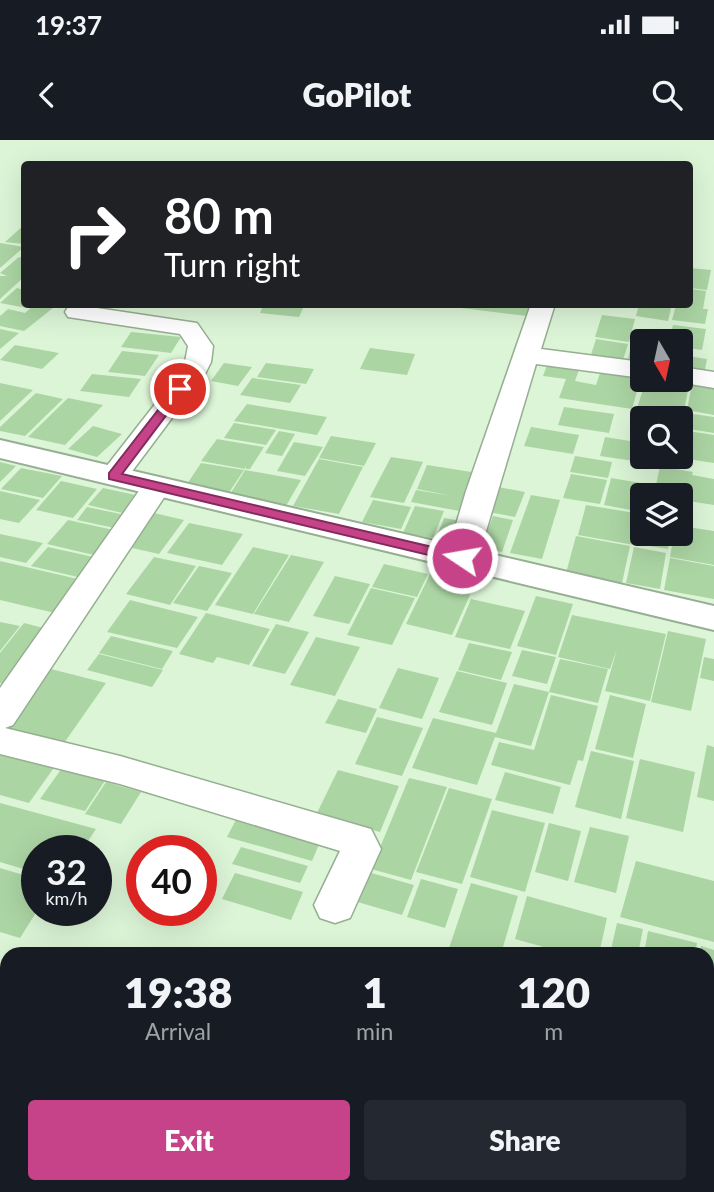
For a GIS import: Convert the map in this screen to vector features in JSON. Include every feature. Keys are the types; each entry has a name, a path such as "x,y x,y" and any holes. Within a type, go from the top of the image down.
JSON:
{"street":[{"path":"462,558 481,491 542,308"},
{"path":"77,312 188,328 200,342 202,352 196,368 114,476"},
{"path":"526,355 630,368"},
{"path":"693,377 714,380"},
{"path":"0,449 714,618"},
{"path":"0,716 156,487"},
{"path":"0,740 120,770 357,840 361,849 335,905"}],"building":[{"path":"21,228 21,244 5,242"},
{"path":"0,243 21,246 21,250 0,268"},
{"path":"21,257 21,280 0,299 0,276 7,276 0,273"},
{"path":"693,268 711,270 707,290 693,288"},
{"path":"17,288 21,289 21,307 0,303"},
{"path":"693,289 706,291 703,309 708,309 705,324 672,320 675,308 693,308"},
{"path":"31,308 53,308 24,331 0,326 0,316 8,309 25,313"},
{"path":"262,308 303,308 299,317 260,313"},
{"path":"461,308 530,308 527,316"},
{"path":"638,308 671,308 668,321 636,316"},
{"path":"602,315 635,319 632,329 630,329 629,342 595,337"},
{"path":"673,325 706,329 702,350 693,349 693,329 672,329"},
{"path":"0,329 19,333 0,349"},
{"path":"131,332 181,337 171,353 121,347"},
{"path":"596,339 628,344 622,363 590,358"},
{"path":"15,345 59,353 42,369 0,360"},
{"path":"370,348 415,354 407,375 360,369"},
{"path":"122,351 159,355 145,376 108,372"},
{"path":"693,357 707,359 704,374 693,373"},
{"path":"549,360 581,364 575,381 596,385 602,367 630,370 630,392 637,392 630,409 559,398 566,379 543,376"},
{"path":"224,363 252,367 238,386 211,381"},
{"path":"266,363 314,369 306,384 257,377"},
{"path":"92,374 141,379 129,397 80,391"},
{"path":"252,378 301,385 290,403 240,395"},
{"path":"693,379 714,382 714,415 693,411 693,406 688,406 690,392 693,392"},
{"path":"0,383 33,390 0,421"},
{"path":"642,392 688,392 685,406 638,406"},
{"path":"36,393 63,399 25,436 0,431 0,427"},
{"path":"68,398 103,405 65,445 28,437"},
{"path":"247,404 327,417 317,435 234,421"},
{"path":"564,407 614,414 609,433 558,425"},
{"path":"693,414 714,417 714,433 693,430"},
{"path":"234,423 276,430 266,445 224,438"},
{"path":"93,426 122,434 97,457 68,449"},
{"path":"531,427 579,435 573,454 524,446"},
{"path":"279,431 295,434 282,456 265,453"},
{"path":"693,432 714,435 714,463 693,460"},
{"path":"331,436 376,443 364,466 319,458"},
{"path":"605,437 630,441 630,460 600,456"},
{"path":"217,439 264,447 250,469 246,469 246,466 245,469 201,461"},
{"path":"294,442 323,447 305,476 277,471"},
{"path":"575,456 612,462 608,478 570,472"},
{"path":"391,457 423,462 404,503 370,497"},
{"path":"319,459 363,467 339,514 293,506"},
{"path":"0,462 16,466 0,482"},
{"path":"201,463 244,470 228,494 185,487"},
{"path":"427,465 484,474 470,513 411,502 416,490 452,496 417,489"},
{"path":"21,468 62,476 43,498 1,489"},
{"path":"659,469 693,472 692,475 714,479 714,505 693,502 693,483 656,483"},
{"path":"245,470 301,480 286,506 229,496"},
{"path":"571,474 607,480 600,504 563,498"},
{"path":"611,478 641,483 630,483 630,510 604,505"},
{"path":"61,481 97,489 73,518 36,510"},
{"path":"488,485 525,492 515,517 478,510"},
{"path":"103,488 145,497 131,515 88,505"},
{"path":"0,491 40,500 19,523 0,519"},
{"path":"531,495 560,500 542,559 510,553"},
{"path":"373,500 411,507 401,529 362,522"},
{"path":"586,505 630,512 630,544 578,535"},
{"path":"415,506 444,511 433,538 403,533"},
{"path":"87,507 130,516 119,529 77,520"},
{"path":"154,513 184,520 159,554 128,547"},
{"path":"493,516 513,520 502,552 481,548"},
{"path":"444,518 466,522 457,543 436,539"},
{"path":"68,520 118,531 98,556 47,544"},
{"path":"189,523 243,534 222,565 167,553"},
{"path":"693,528 714,531 714,565 670,557 672,546 693,546"},
{"path":"0,534 43,543 26,563 0,557"},
{"path":"576,536 630,546 622,583 566,573"},
{"path":"48,547 98,558 82,578 31,566"},
{"path":"253,547 289,555 253,614 215,605"},
{"path":"634,547 666,553 660,589 626,583"},
{"path":"291,555 324,562 289,622 254,614"},
{"path":"154,557 196,566 170,605 126,594"},
{"path":"670,558 714,566 714,599 664,590"},
{"path":"0,561 82,580 55,613 0,600"},
{"path":"384,564 428,574 417,597 372,587"},
{"path":"199,566 232,573 207,611 173,603"},
{"path":"430,574 475,584 452,635 406,624"},
{"path":"335,576 370,584 349,624 313,616"},
{"path":"371,588 415,598 392,645 347,635"},
{"path":"536,596 573,604 556,655 517,646"},
{"path":"471,599 525,611 510,649 455,637"},
{"path":"130,600 198,617 177,648 107,632"},
{"path":"206,613 270,629 249,665 217,657 213,663 179,654"},
{"path":"572,615 666,634 650,701 605,691 617,649 610,669 558,657"},
{"path":"0,622 20,626 0,651"},
{"path":"24,623 51,630 7,685 0,683 0,653"},
{"path":"276,624 309,632 285,674 252,666"},
{"path":"668,631 706,639 691,711 651,702"},
{"path":"111,636 173,651 162,669 99,653"},
{"path":"316,637 360,647 335,696 290,685"},
{"path":"469,643 512,652 501,680 458,670"},
{"path":"522,650 556,657 547,684 512,676"},
{"path":"99,654 163,670 152,687 87,670"},
{"path":"704,657 714,659 714,681 700,678"},
{"path":"560,659 608,669 598,703 549,692"},
{"path":"43,667 106,683 62,746 0,729 0,724"},
{"path":"398,668 439,678 422,719 379,708"},
{"path":"457,671 507,683 492,725 439,712"},
{"path":"514,684 549,692 531,746 495,737 477,785 412,768 433,718 496,733"},
{"path":"551,695 598,706 583,761 578,760 570,785 491,765 499,742 534,750"},
{"path":"610,695 646,704 633,758 595,749"},
{"path":"338,699 377,709 366,733 325,723"},
{"path":"377,717 423,728 402,776 355,764"},
{"path":"707,745 714,747 714,801 697,797"},
{"path":"0,746 58,762 29,803 0,795"},
{"path":"591,751 634,761 621,819 575,807"},
{"path":"640,759 695,772 683,832 626,818"},
{"path":"67,761 110,773 85,811 40,799"},
{"path":"338,770 399,786 380,832 316,815"},
{"path":"505,772 561,787 553,814 495,800"},
{"path":"409,778 447,787 411,880 371,869"},
{"path":"106,782 141,792 121,824 85,814"},
{"path":"449,788 492,799 462,884 416,872"},
{"path":"0,803 96,829 92,835 21,835 21,868 0,862"},
{"path":"492,810 545,823 525,892 470,877"},
{"path":"240,812 323,835 312,861 227,837"},
{"path":"549,823 581,831 568,881 535,872"},
{"path":"590,827 629,836 616,893 574,882"},
{"path":"241,847 308,866 300,883 232,864"},
{"path":"636,861 714,881 714,942 620,917"},
{"path":"0,868 21,874 21,926 28,926 20,938 0,932"},
{"path":"357,869 414,885 402,915 344,898"},
{"path":"235,873 303,892 291,920 222,899"},
{"path":"421,879 458,889 445,928 407,917"},
{"path":"471,883 518,896 503,947 449,947"},
{"path":"527,896 607,918 601,947 544,947 515,939"},
{"path":"617,923 643,929 639,947 612,947"},
{"path":"648,931 697,943 696,947 645,947"}],"route":[{"path":"180,389 114,476 462,558"}]}
